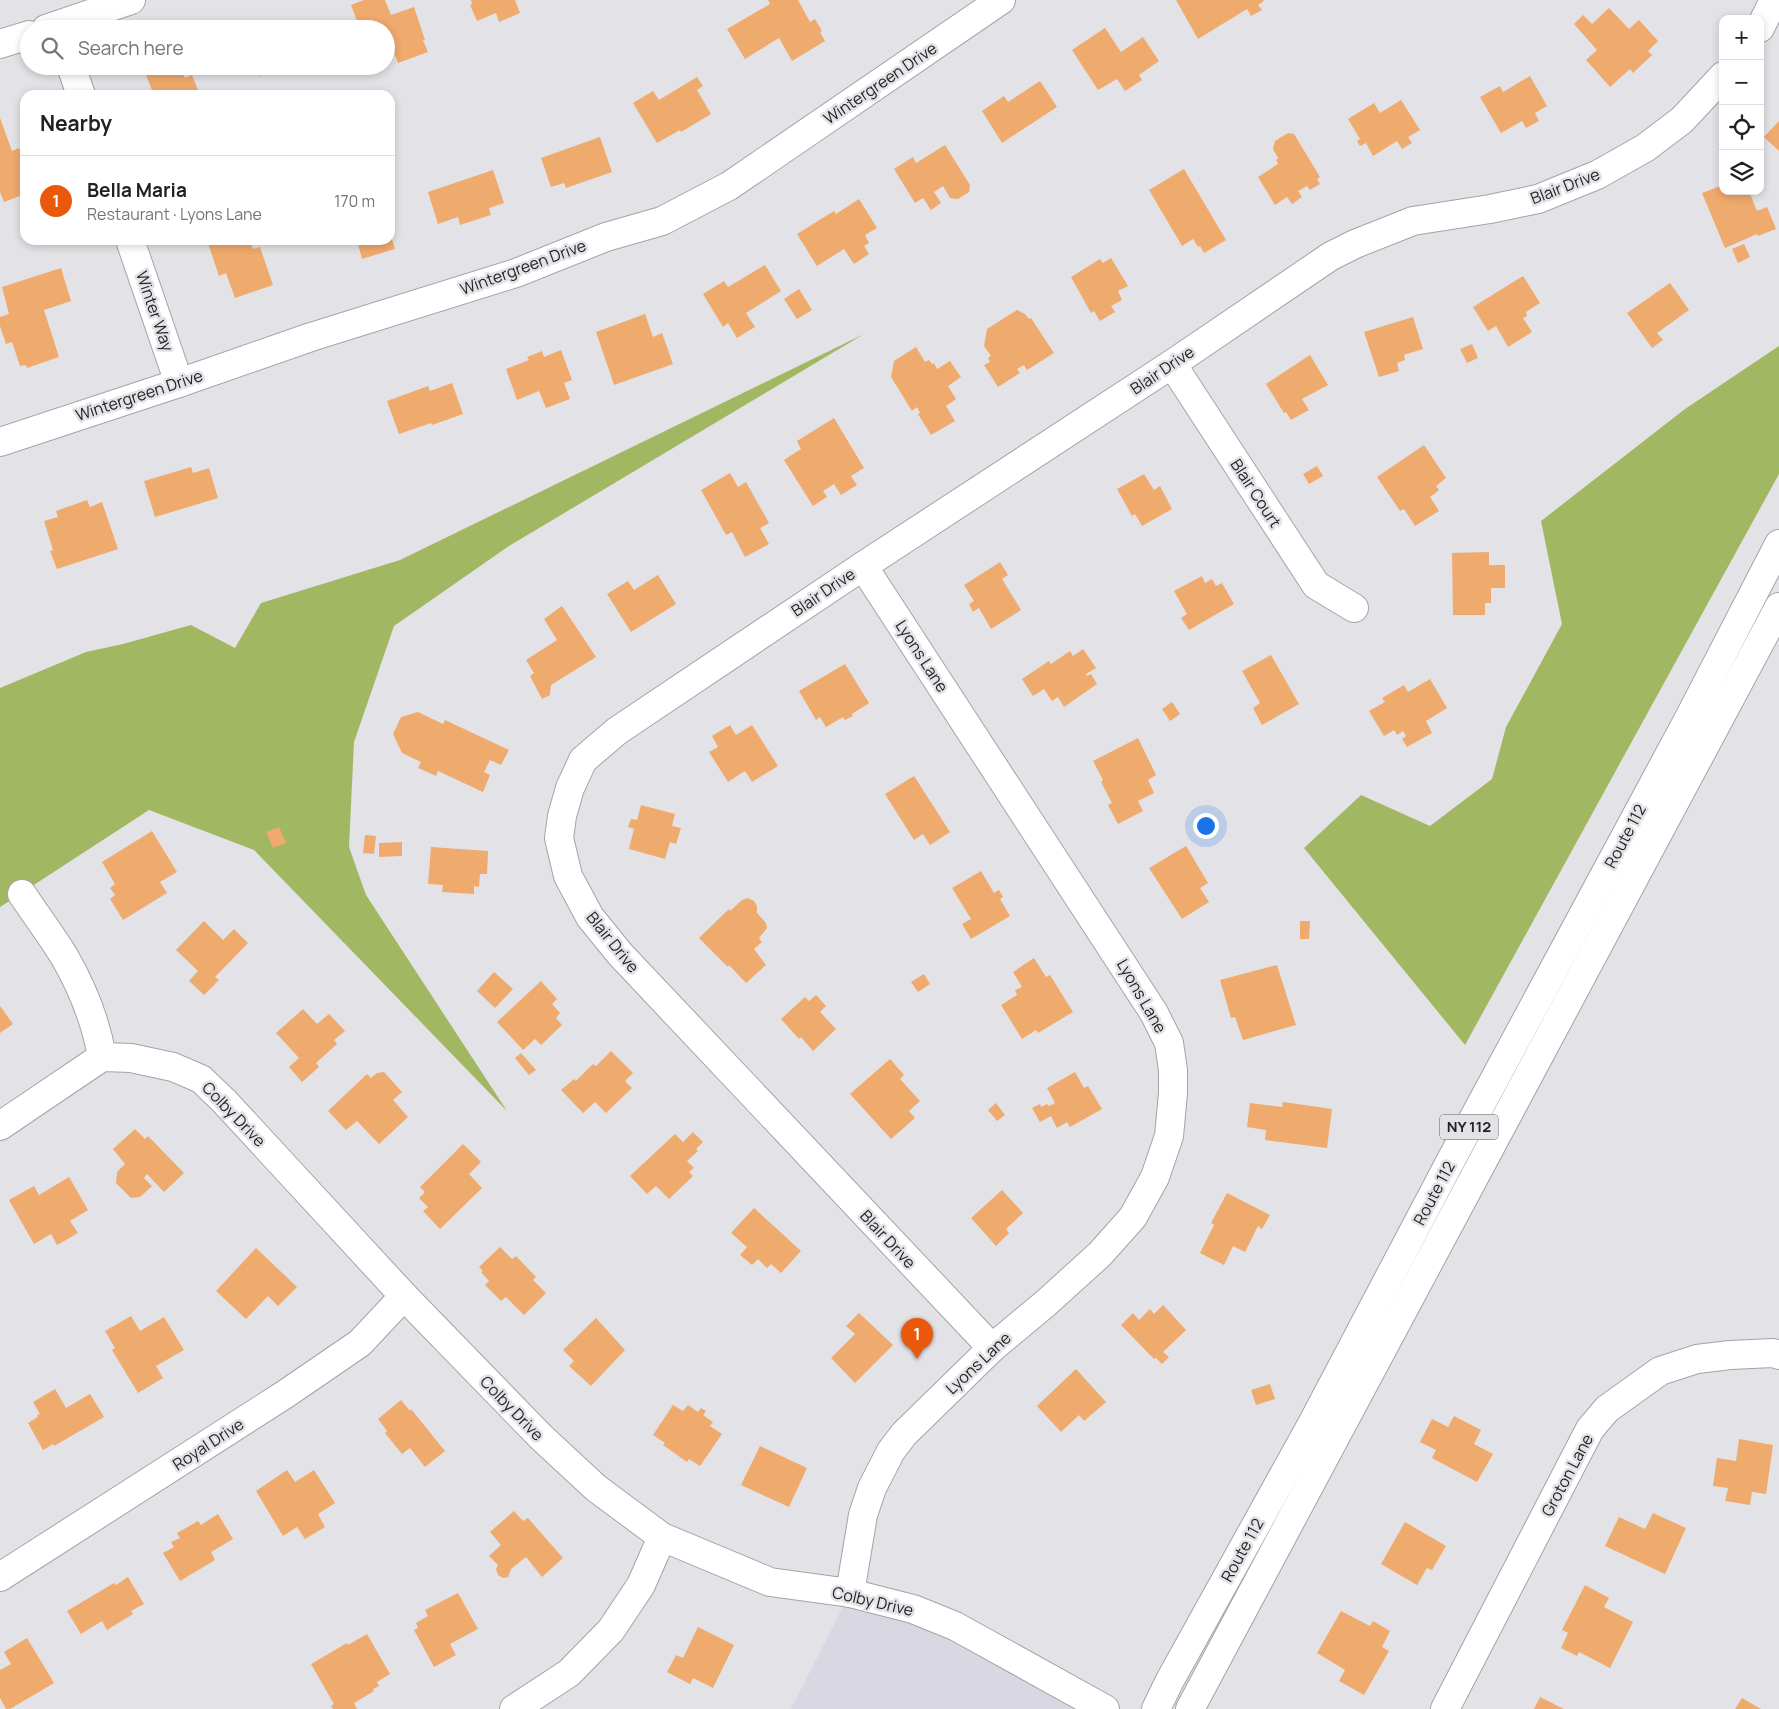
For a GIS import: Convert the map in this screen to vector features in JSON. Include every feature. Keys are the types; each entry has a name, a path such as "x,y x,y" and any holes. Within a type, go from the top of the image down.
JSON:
{"street":[{"path":"76,20 131,0"},
{"name":"Wintergreen Drive","path":"0,442 311,337 516,272 606,237 662,221 729,186 1001,0"},
{"path":"1764,20 1774,0"},
{"path":"0,44 20,38"},
{"path":"74,75 79,90"},
{"name":"Blair Drive","path":"992,1348 620,954 590,917 568,876 559,838 562,816 570,788 583,760 617,731 863,566 1172,364 1331,256 1354,244 1413,221 1490,209 1538,199 1597,175 1646,148 1682,120 1719,80"},
{"name":"Winter Way","path":"132,245 179,383"},
{"name":"Blair Court","path":"1172,364 1316,585 1354,608"},
{"name":"Route 112","path":"1156,1709 1169,1682 1314,1422 1451,1160 1683,728 1779,544"},
{"name":"Lyons Lane","path":"850,1593 863,1516 872,1488 891,1451 904,1434 992,1348 1060,1291 1100,1254 1133,1217 1155,1178 1169,1136 1173,1093 1173,1070 1169,1043 1154,1013 1124,964 863,566"},
{"name":"Route 112","path":"1190,1709 1779,607"},
{"path":"0,1126 102,1057 98,1031 64,956 22,894"},
{"name":"Colby Drive","path":"102,1057 131,1058 174,1067 201,1079 224,1101 404,1296 541,1437 596,1488 662,1537 770,1582 850,1593 913,1609 955,1626 1105,1709"},
{"name":"Royal Drive","path":"0,1577 360,1343 404,1296"},
{"name":"Groton Lane","path":"1445,1709 1590,1429 1607,1409 1660,1371 1669,1368 1698,1359 1722,1356 1772,1353 1779,1355"},
{"path":"514,1709 569,1673 611,1630 641,1585 662,1537"}],"shaded area":[{"path":"850,1593 1098,1709 791,1709"}],"green space":[{"path":"864,334 509,546 394,626 354,742 349,847 366,895 507,1111 254,850 149,810 0,907 0,688 86,652 191,625 235,648 261,603 400,560"},
{"path":"1779,346 1779,474 1465,1045 1304,848 1361,795 1430,826 1492,779 1506,727 1562,624 1541,521 1685,409"}],"building":[{"path":"364,0 385,0 391,15 414,7 428,52 398,63 395,55 395,20 357,20 351,5"},
{"path":"471,0 515,0 520,13 499,22 496,13 477,21 470,5 472,4"},
{"path":"768,0 798,0 810,22 815,19 825,41 792,61 779,38 745,59 727,29 770,4"},
{"path":"1176,0 1264,1 1258,5 1262,10 1251,16 1247,9 1198,39"},
{"path":"1609,8 1629,29 1639,20 1658,41 1648,51 1652,55 1633,73 1630,69 1610,87 1586,60 1597,50 1574,24 1583,15 1592,24"},
{"path":"1105,28 1121,52 1143,37 1159,61 1139,75 1142,80 1125,91 1117,79 1098,90 1072,50"},
{"path":"146,75 184,75 185,78 192,75 198,90 152,90"},
{"path":"1530,76 1547,106 1535,113 1539,121 1526,128 1522,121 1501,133 1480,97 1500,86 1503,92"},
{"path":"697,77 703,86 697,90 711,114 681,132 680,130 657,143 633,103 653,91 659,100"},
{"path":"1040,81 1057,107 1002,143 982,111 1004,96 1008,102"},
{"path":"1401,100 1420,130 1408,137 1412,143 1402,149 1397,141 1373,156 1366,143 1360,146 1357,141 1360,139 1348,119 1374,103 1380,113"},
{"path":"0,118 12,151 19,148 20,151 20,196 4,202 0,192"},
{"path":"1779,121 1779,151 1764,137"},
{"path":"1288,133 1294,134 1320,177 1317,179 1320,184 1310,190 1307,186 1298,191 1302,197 1292,204 1287,197 1275,205 1258,177 1278,164 1276,160 1278,158 1273,149 1275,141"},
{"path":"600,137 612,172 566,188 564,183 551,187 541,158"},
{"path":"945,145 970,185 969,192 958,199 950,198 943,186 934,192 941,203 931,210 923,198 915,203 894,169 913,157 916,163"},
{"path":"1184,169 1226,240 1204,253 1193,239 1182,246 1149,190"},
{"path":"493,170 504,203 489,208 491,215 460,225 458,217 438,224 428,192"},
{"path":"1719,187 1719,195 1751,195 1757,211 1767,207 1776,229 1758,236 1757,234 1725,248 1702,193"},
{"path":"859,199 877,228 865,235 869,243 864,246 869,254 854,264 844,249 817,266 797,234 834,211 836,214"},
{"path":"1744,244 1750,257 1738,263 1732,249"},
{"path":"209,245 252,245 253,249 260,247 273,285 235,298 226,273 219,276"},
{"path":"358,245 394,245 395,249 362,259"},
{"path":"1111,258 1128,286 1118,291 1122,300 1111,306 1115,312 1100,321 1094,311 1091,313 1071,277 1100,259 1103,263"},
{"path":"765,265 781,291 746,313 755,327 737,338 728,323 723,327 703,294 724,281 728,287"},
{"path":"61,268 71,301 44,310 59,357 27,368 26,365 20,366 12,342 6,344 0,326 0,317 9,314 2,287"},
{"path":"1523,276 1540,303 1526,312 1527,316 1523,318 1532,332 1508,347 1496,326 1488,331 1473,307"},
{"path":"1670,283 1689,310 1657,333 1663,340 1652,348 1627,313"},
{"path":"799,289 812,310 797,319 784,299"},
{"path":"1017,310 1025,314 1029,319 1031,318 1054,353 1027,370 1024,365 1017,369 1020,373 998,387 984,365 990,362 988,358 991,356 984,346 987,329"},
{"path":"645,314 653,337 662,333 673,364 614,385 596,332"},
{"path":"1413,317 1423,349 1404,355 1405,360 1397,363 1399,371 1379,377 1364,332"},
{"path":"1472,344 1478,358 1467,363 1460,349"},
{"path":"916,347 925,362 929,360 932,364 934,363 937,369 950,361 961,377 948,386 956,399 946,406 955,421 931,435 918,414 920,413 917,407 912,411 891,377 894,361"},
{"path":"561,350 572,380 564,383 570,399 546,408 539,391 517,400 506,369 529,360 527,357 542,351 544,357"},
{"path":"1310,355 1328,385 1302,399 1309,410 1291,420 1286,412 1284,413 1266,384"},
{"path":"452,383 463,414 399,434 387,401 428,386 430,391"},
{"path":"834,418 864,468 851,476 857,485 841,495 834,484 823,491 827,497 813,506 784,460 801,449 797,441"},
{"path":"1424,445 1446,478 1436,486 1439,490 1430,497 1439,511 1415,526 1404,509 1400,511 1377,477"},
{"path":"1317,466 1323,476 1309,484 1303,474"},
{"path":"191,467 193,473 209,468 218,498 155,517 144,481"},
{"path":"730,473 738,487 746,482 769,523 760,528 769,544 745,557 732,532 726,535 701,490"},
{"path":"1144,474 1154,490 1160,486 1172,509 1142,526 1135,514 1132,516 1117,489"},
{"path":"87,500 90,507 102,502 118,549 57,569 50,551 53,550 44,521 58,517 56,511"},
{"path":"1489,552 1489,565 1505,565 1505,588 1491,588 1491,603 1485,603 1485,615 1453,615 1452,553"},
{"path":"1000,562 1008,575 1002,579 1021,610 991,629 979,608 973,612 969,604 974,601 964,585"},
{"path":"658,575 676,604 631,632 607,594 628,581 634,590"},
{"path":"1202,576 1205,583 1212,579 1216,586 1222,583 1234,604 1189,630 1181,618 1187,614 1174,591"},
{"path":"562,606 596,657 551,685 550,695 542,699 530,676 534,673 526,660 557,640 544,619"},
{"path":"1083,649 1096,668 1086,674 1087,676 1091,674 1097,684 1064,707 1058,697 1052,701 1044,689 1033,696 1022,679 1049,661 1051,664 1070,651 1073,656"},
{"path":"1271,655 1299,704 1262,725 1253,708 1260,703 1242,671"},
{"path":"845,664 869,703 852,714 853,716 845,720 843,717 826,727 820,717 816,720 799,691"},
{"path":"1430,679 1447,708 1426,721 1432,733 1407,747 1402,739 1406,736 1403,731 1397,735 1394,730 1384,736 1369,711 1385,702 1382,698 1404,685 1408,692"},
{"path":"1172,702 1180,714 1170,721 1162,709"},
{"path":"418,712 443,724 445,720 509,750 501,765 490,760 484,772 490,775 483,792 438,771 436,776 418,768 421,762 402,753 393,734 401,717"},
{"path":"730,725 736,735 752,725 778,766 752,782 745,771 728,782 709,752 718,747 712,736"},
{"path":"1138,738 1156,775 1148,780 1154,793 1138,801 1143,811 1118,824 1108,805 1112,803 1101,782 1103,780 1093,761"},
{"path":"914,776 950,832 930,845 923,834 914,840 885,794"},
{"path":"641,805 675,814 672,826 681,828 676,844 670,842 665,859 629,849 634,829 628,827 631,819 637,820"},
{"path":"279,827 286,843 273,848 266,832"},
{"path":"152,831 177,872 160,882 167,893 123,920 110,899 115,895 110,888 115,884 102,862"},
{"path":"365,835 376,836 374,854 363,853"},
{"path":"402,842 402,856 379,857 379,843"},
{"path":"1186,846 1208,883 1200,888 1209,902 1182,919 1149,868"},
{"path":"431,847 488,851 487,874 480,874 479,887 474,886 474,894 442,892 443,885 428,884"},
{"path":"981,871 994,893 999,890 1003,897 1000,899 1010,916 971,939 962,924 971,919 952,888"},
{"path":"748,898 754,901 757,906 757,913 766,923 767,928 759,938 762,942 754,949 766,965 746,983 699,938 729,909 730,911 742,900"},
{"path":"204,921 223,940 234,929 248,943 215,977 219,980 204,995 189,981 198,971 176,950"},
{"path":"1300,921 1310,921 1309,939 1300,939"},
{"path":"1034,958 1046,977 1050,975 1073,1012 1038,1033 1036,1030 1022,1039 1001,1005 1017,995 1015,990 1022,987 1013,972"},
{"path":"1277,965 1296,1025 1243,1040 1235,1017 1231,1018 1220,980"},
{"path":"494,972 513,989 495,1008 477,991"},
{"path":"924,974 930,984 918,992 911,982"},
{"path":"541,981 557,999 552,1004 560,1013 556,1018 562,1025 541,1045 535,1039 523,1050 497,1022"},
{"path":"816,995 826,1006 820,1012 836,1029 813,1051 781,1019 805,997 809,1001"},
{"path":"0,1006 13,1024 0,1033"},
{"path":"303,1009 317,1024 329,1014 345,1031 334,1040 337,1044 316,1063 319,1067 302,1082 289,1067 299,1058 276,1033"},
{"path":"611,1051 633,1073 625,1081 632,1088 606,1113 595,1102 583,1113 561,1090 574,1079 576,1081 593,1064 596,1066"},
{"path":"521,1053 536,1070 529,1075 515,1058"},
{"path":"890,1059 904,1075 900,1079 920,1101 909,1111 915,1118 891,1139 850,1094"},
{"path":"384,1072 402,1092 393,1100 408,1117 379,1144 357,1121 346,1130 328,1111 367,1074 371,1078 377,1073"},
{"path":"1075,1072 1084,1088 1088,1086 1102,1109 1070,1127 1067,1122 1057,1128 1051,1116 1040,1122 1032,1108 1040,1104 1041,1107 1055,1103 1047,1088"},
{"path":"1283,1102 1332,1109 1327,1148 1265,1140 1266,1130 1247,1127 1250,1103 1282,1107"},
{"path":"996,1103 1005,1115 997,1121 988,1110"},
{"path":"135,1129 145,1139 148,1136 184,1173 164,1192 147,1174 144,1178 152,1186 140,1197 131,1198 116,1183 117,1172 125,1164 113,1149"},
{"path":"693,1132 703,1142 696,1149 698,1151 687,1161 694,1168 689,1172 693,1176 669,1199 656,1186 647,1194 630,1176 675,1134 683,1142"},
{"path":"463,1144 481,1162 469,1174 482,1188 440,1229 423,1211 428,1207 419,1198 425,1192 420,1187"},
{"path":"69,1177 88,1210 70,1221 78,1233 57,1245 51,1234 34,1244 9,1200 34,1186 39,1195"},
{"path":"1002,1190 1023,1213 1006,1229 1009,1233 996,1246 971,1218"},
{"path":"1227,1193 1270,1215 1262,1229 1258,1226 1245,1252 1233,1246 1224,1265 1200,1253 1214,1225 1211,1223"},
{"path":"754,1208 801,1251 781,1273 771,1264 767,1268 758,1259 752,1265 740,1255 747,1247 731,1233"},
{"path":"500,1247 512,1259 516,1256 536,1277 533,1280 546,1293 524,1315 506,1297 501,1301 485,1285 489,1281 479,1267"},
{"path":"256,1248 297,1287 278,1306 268,1296 246,1319 216,1291"},
{"path":"1163,1305 1186,1330 1163,1352 1169,1357 1162,1364 1156,1358 1154,1359 1121,1325 1133,1313 1139,1320 1150,1309 1154,1314"},
{"path":"859,1313 893,1345 855,1383 831,1358 855,1334 846,1326"},
{"path":"131,1316 140,1331 164,1317 184,1350 156,1366 163,1378 138,1393 112,1350 115,1348 105,1331"},
{"path":"596,1318 625,1350 591,1386 569,1366 574,1361 563,1350"},
{"path":"1076,1369 1106,1402 1084,1421 1079,1415 1061,1432 1037,1406"},
{"path":"1270,1384 1275,1399 1256,1405 1251,1390"},
{"path":"55,1389 66,1408 90,1394 104,1417 54,1446 53,1444 43,1450 28,1423 40,1414 33,1402"},
{"path":"401,1400 410,1411 411,1409 445,1451 425,1467 410,1448 402,1454 385,1433 387,1431 378,1419"},
{"path":"673,1405 683,1411 688,1405 698,1412 701,1408 706,1411 703,1415 713,1422 710,1426 722,1434 700,1466 689,1459 687,1462 663,1445 665,1443 653,1435"},
{"path":"1454,1416 1481,1430 1474,1444 1493,1454 1477,1482 1432,1458 1436,1450 1420,1442 1432,1419 1448,1427"},
{"path":"1739,1439 1773,1445 1766,1494 1752,1492 1750,1505 1725,1501 1728,1488 1713,1486 1717,1458 1736,1461"},
{"path":"760,1446 807,1468 789,1507 741,1485"},
{"path":"287,1470 295,1482 314,1470 335,1503 318,1514 325,1527 305,1539 297,1527 283,1536 256,1491"},
{"path":"514,1511 523,1521 528,1518 563,1558 542,1577 526,1557 511,1569 508,1577 503,1578 498,1575 496,1569 498,1565 489,1556 501,1545 490,1532"},
{"path":"1653,1513 1686,1528 1665,1574 1605,1546 1619,1517 1645,1529"},
{"path":"218,1514 233,1539 211,1552 215,1560 180,1581 163,1553 174,1547 171,1542 180,1538 177,1533 198,1521 201,1525"},
{"path":"1405,1522 1446,1546 1432,1570 1427,1568 1417,1585 1381,1564"},
{"path":"128,1577 144,1604 131,1611 133,1614 107,1630 102,1621 81,1634 67,1611 114,1583 116,1585"},
{"path":"1585,1585 1609,1598 1604,1607 1633,1622 1610,1668 1579,1652 1577,1656 1561,1648 1568,1633 1562,1630"},
{"path":"458,1593 478,1629 450,1644 456,1655 434,1667 414,1630 418,1628 416,1623 428,1616 425,1610"},
{"path":"1341,1611 1370,1626 1373,1621 1390,1631 1382,1647 1389,1651 1364,1695 1339,1681 1345,1670 1317,1653"},
{"path":"698,1627 734,1645 713,1688 693,1678 690,1684 667,1672 676,1655 683,1658"},
{"path":"367,1634 390,1674 377,1682 379,1686 373,1689 374,1691 354,1703 357,1709 333,1709 331,1706 334,1704 311,1664 347,1643 348,1645"},
{"path":"27,1638 54,1683 10,1709 6,1709 0,1698 0,1670 11,1664 4,1652"},
{"path":"1540,1697 1564,1709 1534,1709"},
{"path":"1742,1698 1761,1709 1735,1709"}],"place":[{"name":"Bella Maria","path":"917,1359"}]}
